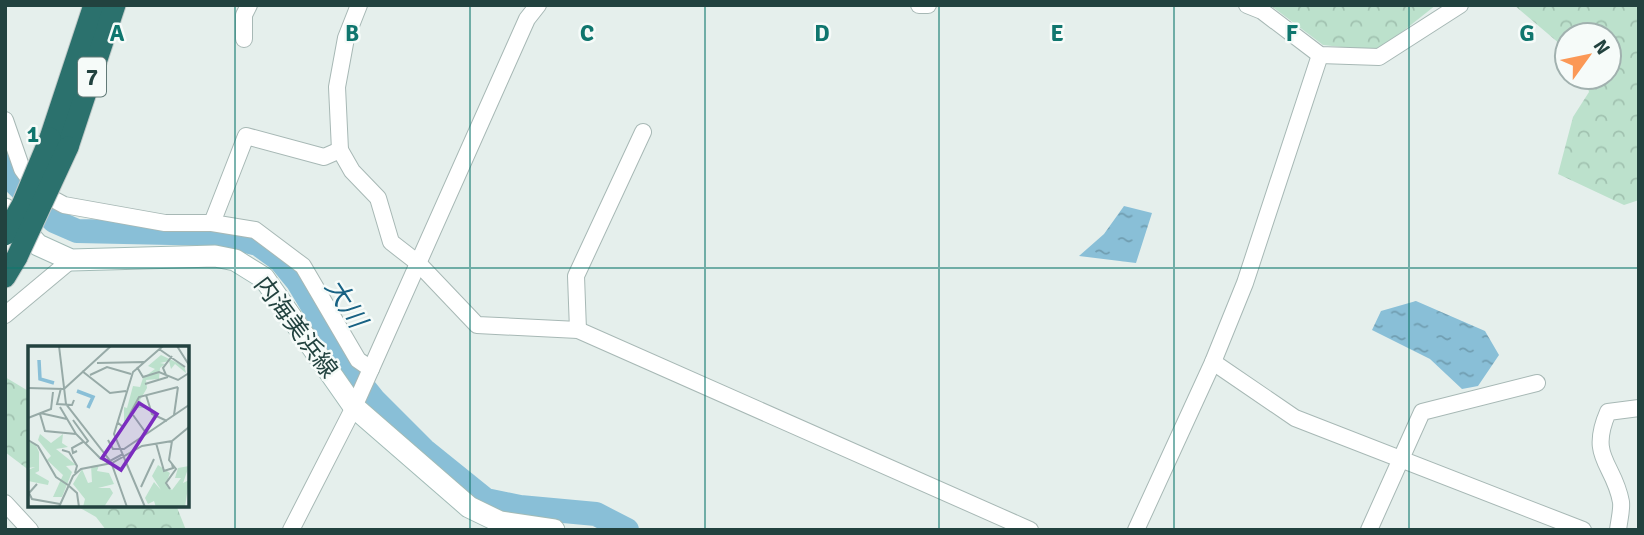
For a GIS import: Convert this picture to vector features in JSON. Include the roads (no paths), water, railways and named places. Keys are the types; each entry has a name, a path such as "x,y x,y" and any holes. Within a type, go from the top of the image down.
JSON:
{"highway":[{"name":"7","path":"5,235 59,143 94,5"},
{"name":"7","path":"5,277 17,257 114,5"}],"main road":[{"name":"内海美浜線","path":"5,209 38,245 71,260 215,256 235,260 251,268 275,291 356,402 469,508 488,519 519,527 554,530"}],"street":[{"path":"244,39 244,15 249,5"},
{"path":"359,5 346,38 337,87 340,150 352,171 378,198 391,242 418,263 477,325 579,330 1030,530"},
{"path":"291,530 356,402 527,19 538,5"},
{"path":"919,5 928,5"},
{"path":"1247,5 1262,11 1320,55 1378,57 1460,5"},
{"path":"1136,530 1213,362 1245,283 1320,55"},
{"path":"5,120 22,169 38,191 64,205 165,223 212,223 255,230 303,265 358,360 369,372"},
{"path":"579,330 576,276 643,132"},
{"path":"212,223 246,136 324,156 340,150"},
{"path":"5,315 71,260"},
{"path":"1213,362 1295,418 1583,530"},
{"path":"1369,530 1422,412 1536,383"},
{"path":"1618,530 1621,502 1605,464 1599,433 1608,412 1639,408"},
{"path":"5,503 30,530"}],"water":[{"path":"1124,206 1152,213 1136,263 1079,256 1104,234"},
{"path":"1416,301 1485,331 1499,355 1478,386 1462,389 1430,359 1372,330 1381,311"}],"waterway":[{"name":"大川","path":"5,153 16,184 54,221 77,231 218,234 258,244 280,260 298,282 354,375 374,400 424,450 486,500 520,507 596,514 627,530"}]}
